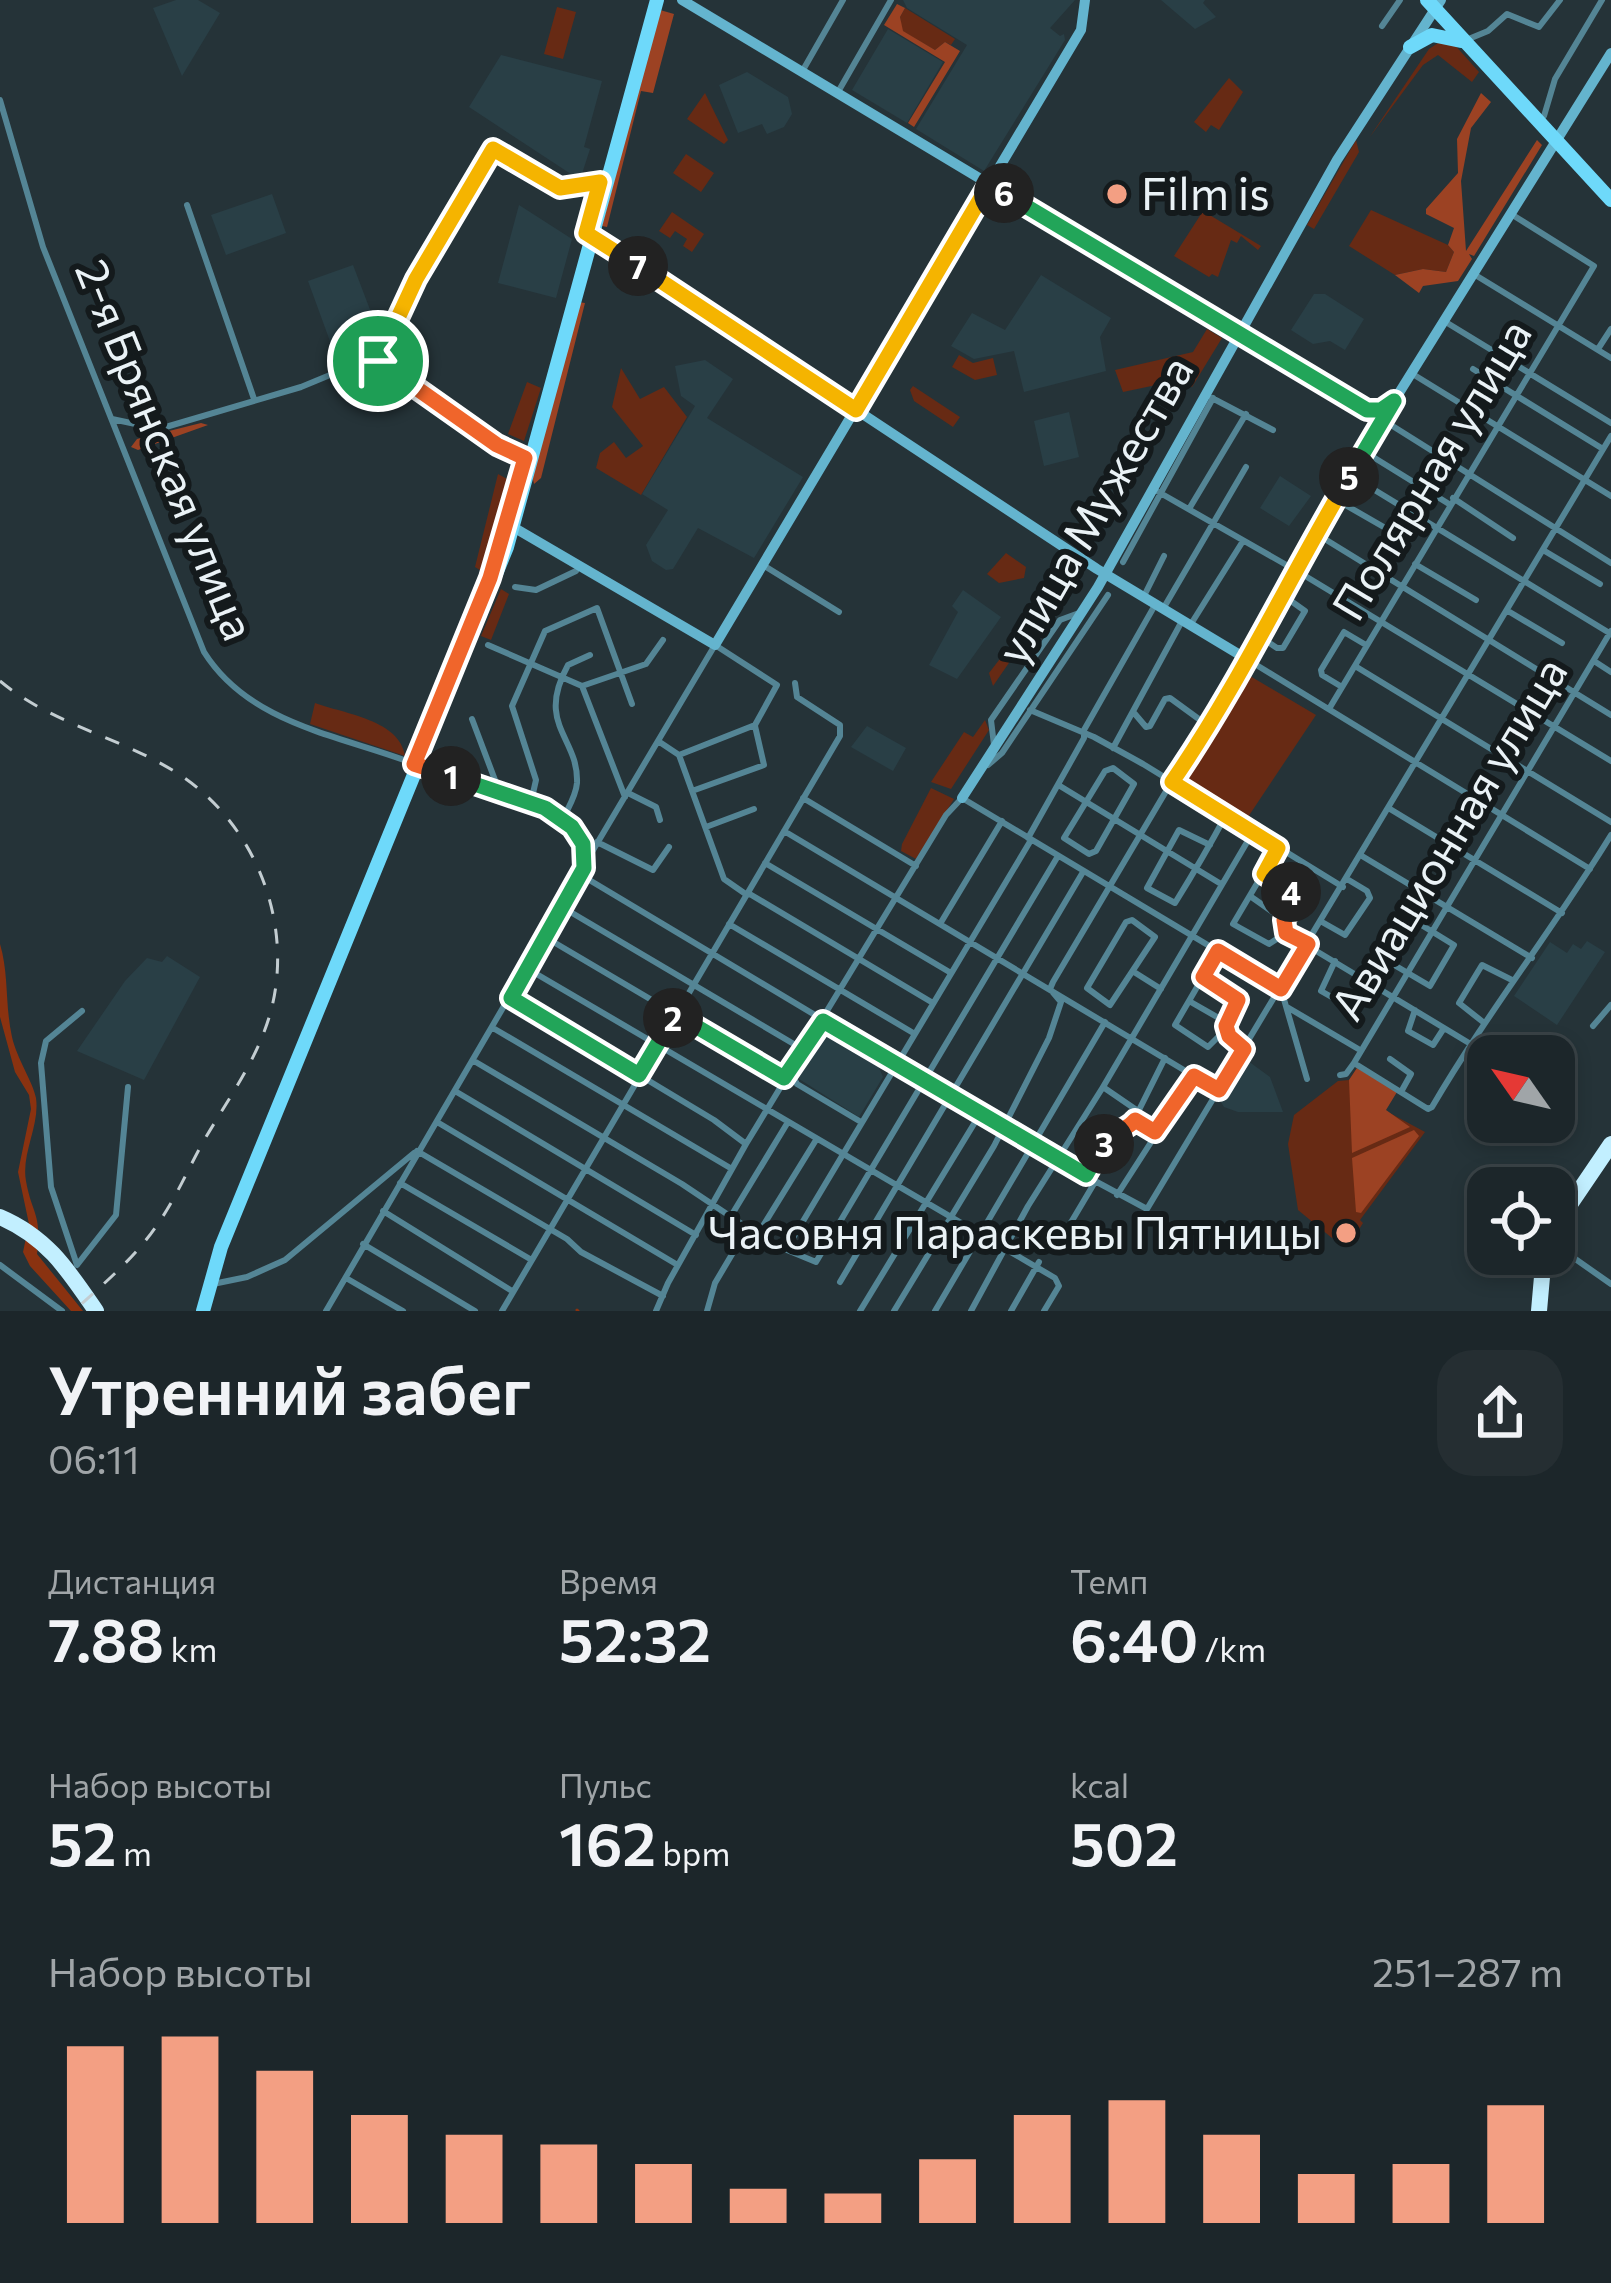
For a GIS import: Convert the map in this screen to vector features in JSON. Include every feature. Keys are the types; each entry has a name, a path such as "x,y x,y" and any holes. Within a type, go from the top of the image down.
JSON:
{"highway":[{"path":"1575,1197 1611,1144"},
{"path":"12,1227 74,1268 93,1311"},
{"path":"42,1246 93,1311"},
{"path":"1539,1311 1542,1275"}],"main road":[{"path":"201,1311 298,1053 513,527 600,182 654,0"},
{"path":"201,1311 212,1255 490,578 654,0"},
{"path":"1436,3 1611,200"},
{"path":"1410,47 1432,35 1468,41 1611,190"}],"street":[{"path":"682,0 1367,410 1611,562"},
{"path":"802,70 843,0"},
{"path":"838,92 891,0"},
{"path":"329,1310 597,842 1069,52 1081,30 1085,0"},
{"path":"1382,26 1400,0"},
{"path":"1468,41 1488,32 1507,14 1540,27 1560,0"},
{"path":"1544,116 1556,79 1602,0"},
{"name":"улица Мужества","path":"962,797 998,750 1156,491 1336,160 1436,3"},
{"path":"1050,989 1285,596 1335,499 1611,53"},
{"name":"2-я Брянская улица","path":"0,100 35,226 198,640 221,678 264,711 416,764"},
{"path":"378,361 416,279 493,149 560,188 600,182"},
{"path":"187,205 254,399"},
{"name":"Полярная улица","path":"1329,709 1594,266 1509,213"},
{"path":"589,234 1105,574 1590,869"},
{"path":"1472,272 1611,358"},
{"path":"1444,320 1611,423"},
{"path":"1598,350 1611,329"},
{"path":"112,419 159,429 301,386 367,358 378,361 497,445 525,458"},
{"path":"1473,369 1603,449"},
{"path":"1411,373 1611,496"},
{"path":"1210,395 1273,430"},
{"path":"1367,410 1381,410 1394,401"},
{"path":"1188,510 1246,415"},
{"path":"583,870 823,1021 1143,1209 1152,1205 1611,436"},
{"path":"1364,451 1513,538"},
{"path":"782,1246 790,1243 1060,787 1116,669 1246,467"},
{"path":"1350,475 1610,633"},
{"path":"1124,562 1156,491 1611,761"},
{"path":"1335,499 1408,541"},
{"path":"513,527 777,685 755,725 680,755"},
{"path":"1315,533 1611,715"},
{"path":"1113,748 1186,623 1244,541"},
{"path":"1544,550 1600,584"},
{"path":"1143,598 1164,556"},
{"path":"1415,564 1476,599"},
{"path":"763,566 839,612"},
{"path":"515,587 536,590 576,572"},
{"path":"998,750 1108,595"},
{"path":"1258,636 1283,648 1306,611 1285,596"},
{"path":"531,802 536,779 512,706 548,628 597,608 632,704"},
{"path":"998,750 991,720 1060,620 1082,611"},
{"path":"1072,646 1082,611"},
{"path":"1508,611 1562,644"},
{"path":"1342,687 1321,670 1344,632 1366,646"},
{"name":"Авиационная улица","path":"1340,1075 1354,1063 1610,633"},
{"path":"488,645 582,686 646,664 663,640"},
{"path":"563,819 577,782 554,708 561,678 574,660 590,655"},
{"path":"1594,661 1611,672"},
{"path":"1355,666 1611,822"},
{"path":"506,1310 530,1259 840,736 840,725 797,698 794,685"},
{"path":"582,686 627,795 656,807 660,820"},
{"path":"1135,714 1150,726 1170,698 1207,725"},
{"path":"1030,710 1113,748 1278,848 1366,891 1370,898 1345,935 1322,922"},
{"path":"472,719 495,779 492,790"},
{"path":"692,791 764,765 755,725"},
{"path":"658,741 680,755 724,879 933,1003"},
{"path":"416,764 531,802 563,819 583,844 583,870"},
{"path":"1108,767 1134,784 1113,819 1093,854 1065,840 1108,767"},
{"path":"1060,787 1222,884"},
{"path":"656,1311 746,1144 946,815 962,797 1281,989 1307,1078"},
{"path":"803,798 916,866"},
{"path":"706,827 754,809"},
{"path":"1390,809 1562,913"},
{"path":"1210,845 1179,830 1146,886 1172,903 1196,868 1210,845 1226,815"},
{"path":"940,924 1002,821"},
{"path":"784,831 1219,1090"},
{"path":"971,1311 1056,1159 1103,1088 1253,832"},
{"path":"1474,1035 1532,958 1611,835"},
{"path":"597,842 653,870 669,847"},
{"path":"1278,848 1232,924 1263,944 1286,933"},
{"path":"474,1061 747,1228 816,1262 1058,856"},
{"path":"1362,856 1532,958"},
{"path":"765,862 951,973"},
{"path":"840,1282 1083,871"},
{"path":"1264,874 1297,898 1284,920 1286,933"},
{"path":"1250,896 1284,920"},
{"path":"562,907 804,1050"},
{"path":"1128,920 1155,937 1134,972 1113,1005 1087,990 1128,920"},
{"path":"1407,920 1454,947 1433,984 1406,973 1384,958 1407,920"},
{"path":"730,924 915,1034"},
{"path":"1286,933 1467,1042"},
{"path":"545,937 784,1078 792,1075 797,1084 861,1122"},
{"path":"1218,951 1176,1022 1178,1030 1208,1047 1219,1036 1229,1036"},
{"path":"1335,961 1321,991 1351,1008 1368,981"},
{"path":"1483,1022 1459,1004 1482,965 1512,980"},
{"path":"527,968 1006,1252 1036,1264 1059,1285 1044,1311"},
{"path":"1134,972 1162,989"},
{"path":"1203,977 1238,1000 1226,1023 1229,1036 1244,1049"},
{"path":"894,1311 1004,1127 1057,1021 1061,1002 1050,989"},
{"path":"511,998 746,1144"},
{"path":"1189,1001 1226,1023"},
{"path":"1593,1026 1611,1005"},
{"path":"1287,1007 1360,1050"},
{"path":"1415,1010 1408,1031 1433,1045 1444,1028"},
{"path":"74,1268 51,1187 41,1063 46,1041 82,1011"},
{"path":"935,1311 1105,1022"},
{"path":"493,1028 732,1169"},
{"path":"1354,1063 1428,1108 1467,1046"},
{"path":"1086,1175 1112,1132 1130,1126 1165,1058"},
{"path":"1390,1059 1412,1074 1401,1091"},
{"path":"1117,1195 1194,1076"},
{"path":"74,1268 116,1215 128,1087"},
{"path":"1103,1088 1155,1132"},
{"path":"454,1091 696,1235"},
{"path":"860,1311 980,1113"},
{"path":"437,1122 678,1265"},
{"path":"731,1216 788,1122"},
{"path":"758,1234 816,1140"},
{"path":"208,1285 285,1260 417,1150"},
{"path":"417,1150 567,1239 581,1252 662,1296"},
{"path":"1054,1251 1095,1182"},
{"path":"400,1183 530,1259"},
{"path":"382,1211 512,1291"},
{"path":"707,1311 715,1283 747,1228"},
{"path":"363,1244 475,1311"},
{"path":"1575,1257 1609,1279"},
{"path":"1011,1311 1036,1264"},
{"path":"0,1265 62,1311"},
{"path":"346,1277 403,1311"}],"shaded area":[{"path":"176,0 198,0 220,13 182,76 153,8"},
{"path":"903,0 1075,0 1050,28 1064,34 1065,40 984,171 916,129 967,45 907,8"},
{"path":"1161,0 1205,0 1216,17 1195,29"},
{"path":"897,4 905,8 900,17 903,31 935,50 945,42 960,51 914,127 908,123 945,62 884,25"},
{"path":"557,7 576,12 563,59 544,54"},
{"path":"905,8 955,39 951,45 945,42 935,50 902,31 900,17"},
{"path":"660,10 674,14 653,93 641,91 607,227 602,226"},
{"path":"888,29 943,62 907,123 852,90"},
{"path":"1441,41 1453,43 1479,72 1472,82 1438,55 1423,65 1369,138 1429,49"},
{"path":"501,55 602,81 580,180 469,107"},
{"path":"747,72 788,97 792,114 784,127 767,134 762,124 738,133 719,85"},
{"path":"1229,78 1243,92 1219,130 1211,125 1206,132 1194,122"},
{"path":"705,93 728,140 724,144 687,119"},
{"path":"1481,93 1491,102 1471,128 1461,181 1466,251 1537,140 1542,145 1474,256 1469,254 1472,259 1458,281 1423,286 1419,293 1395,275 1423,269 1446,272 1454,252 1448,245 1454,228 1426,214 1426,209 1458,173 1457,139"},
{"path":"1356,140 1359,152 1314,229 1307,225"},
{"path":"686,154 714,173 701,192 673,173"},
{"path":"272,194 286,233 226,255 211,215"},
{"path":"519,205 572,239 556,298 498,283"},
{"path":"1371,210 1448,245 1454,252 1446,272 1423,269 1395,275 1349,246"},
{"path":"1203,211 1261,246 1258,250 1241,236 1237,243 1231,240 1218,277 1209,277 1174,256"},
{"path":"672,212 704,234 692,252 683,246 687,239 675,231 670,238 659,231"},
{"path":"353,265 377,328 331,344 308,281"},
{"path":"1041,275 1111,318 1100,337 1106,371 1024,392 1014,351 974,359 951,346 972,313 1005,330"},
{"path":"1314,294 1325,294 1364,319 1345,350 1330,341 1313,344 1291,330"},
{"path":"578,302 585,303 541,478 534,484 532,475"},
{"path":"1207,329 1222,338 1192,387 1180,380 1123,392 1115,370 1193,352"},
{"path":"959,355 973,363 993,358 997,375 975,380 952,367"},
{"path":"705,360 733,379 707,418 803,477 754,558 698,528 673,569 666,570 652,561 646,545 668,510 642,494 695,406 681,396 675,366"},
{"path":"621,368 640,399 664,387 687,417 641,495 596,468 600,453 614,442 626,458 643,446 612,407"},
{"path":"527,382 541,388 524,441 508,434"},
{"path":"913,386 960,417 953,427 914,401"},
{"path":"1069,412 1079,457 1044,466 1034,421"},
{"path":"208,425 138,450 131,447 137,439"},
{"path":"498,474 509,480 507,505 483,572 475,567"},
{"path":"1280,476 1311,496 1289,526 1260,508"},
{"path":"1006,553 1026,567 1024,578 999,583 987,574"},
{"path":"501,589 509,594 491,640 481,636"},
{"path":"963,590 1001,617 957,679 929,665 958,612 952,606"},
{"path":"1027,624 1033,628 993,686 989,673"},
{"path":"1245,673 1316,715 1244,823 1176,782"},
{"path":"315,703 382,726 401,744 405,756 310,724"},
{"path":"985,720 989,730 951,789 931,782 964,732 973,737"},
{"path":"867,726 906,748 893,771 851,747"},
{"path":"931,788 954,799 916,859 901,851 902,844"},
{"path":"1587,941 1605,952 1557,1025 1514,996 1550,942 1567,953 1573,944 1581,949"},
{"path":"0,944 12,1037 36,1098 25,1171 37,1222 37,1254 83,1311 71,1311 23,1252 29,1224 18,1172 31,1109 0,1017"},
{"path":"167,956 200,977 144,1080 77,1051 125,981 147,958 162,962"},
{"path":"826,1026 874,1056 883,1077 859,1117 796,1077"},
{"path":"1244,1058 1270,1077 1283,1112 1238,1112 1224,1107 1219,1099"},
{"path":"1357,1068 1386,1111 1425,1132 1360,1220 1358,1231 1343,1227 1332,1238 1298,1210 1288,1144 1294,1115 1338,1081 1349,1080"},
{"path":"1357,1068 1397,1092 1386,1110 1410,1127 1352,1153 1349,1080"},
{"path":"1414,1130 1419,1136 1361,1213 1356,1212 1352,1158"}],"railway":[{"path":"0,681 48,712 152,759 200,790 224,814 259,870 276,934 274,1000 245,1073 157,1225 129,1260 74,1311"}],"place":[{"name":"Film is","path":"1117,194"},
{"name":"Часовня Параскевы Пятницы","path":"1346,1233"}],"route":[{"path":"493,149 560,188 600,182 586,233 856,410 989,184 1367,410 1381,410 1394,401 1306,548 1285,596 1172,782 1278,848 1264,874 1297,898 1284,920 1286,933 1308,944 1281,989 1218,951 1203,977 1238,1000 1226,1026 1229,1036 1244,1049 1219,1090 1194,1076 1155,1132 1135,1120 1115,1129 1086,1175 823,1021 784,1078 675,1014 639,1075 511,998 584,868 583,844 572,827 545,808 414,764 490,578 525,458 497,445 378,361 404,301 493,149"}]}
